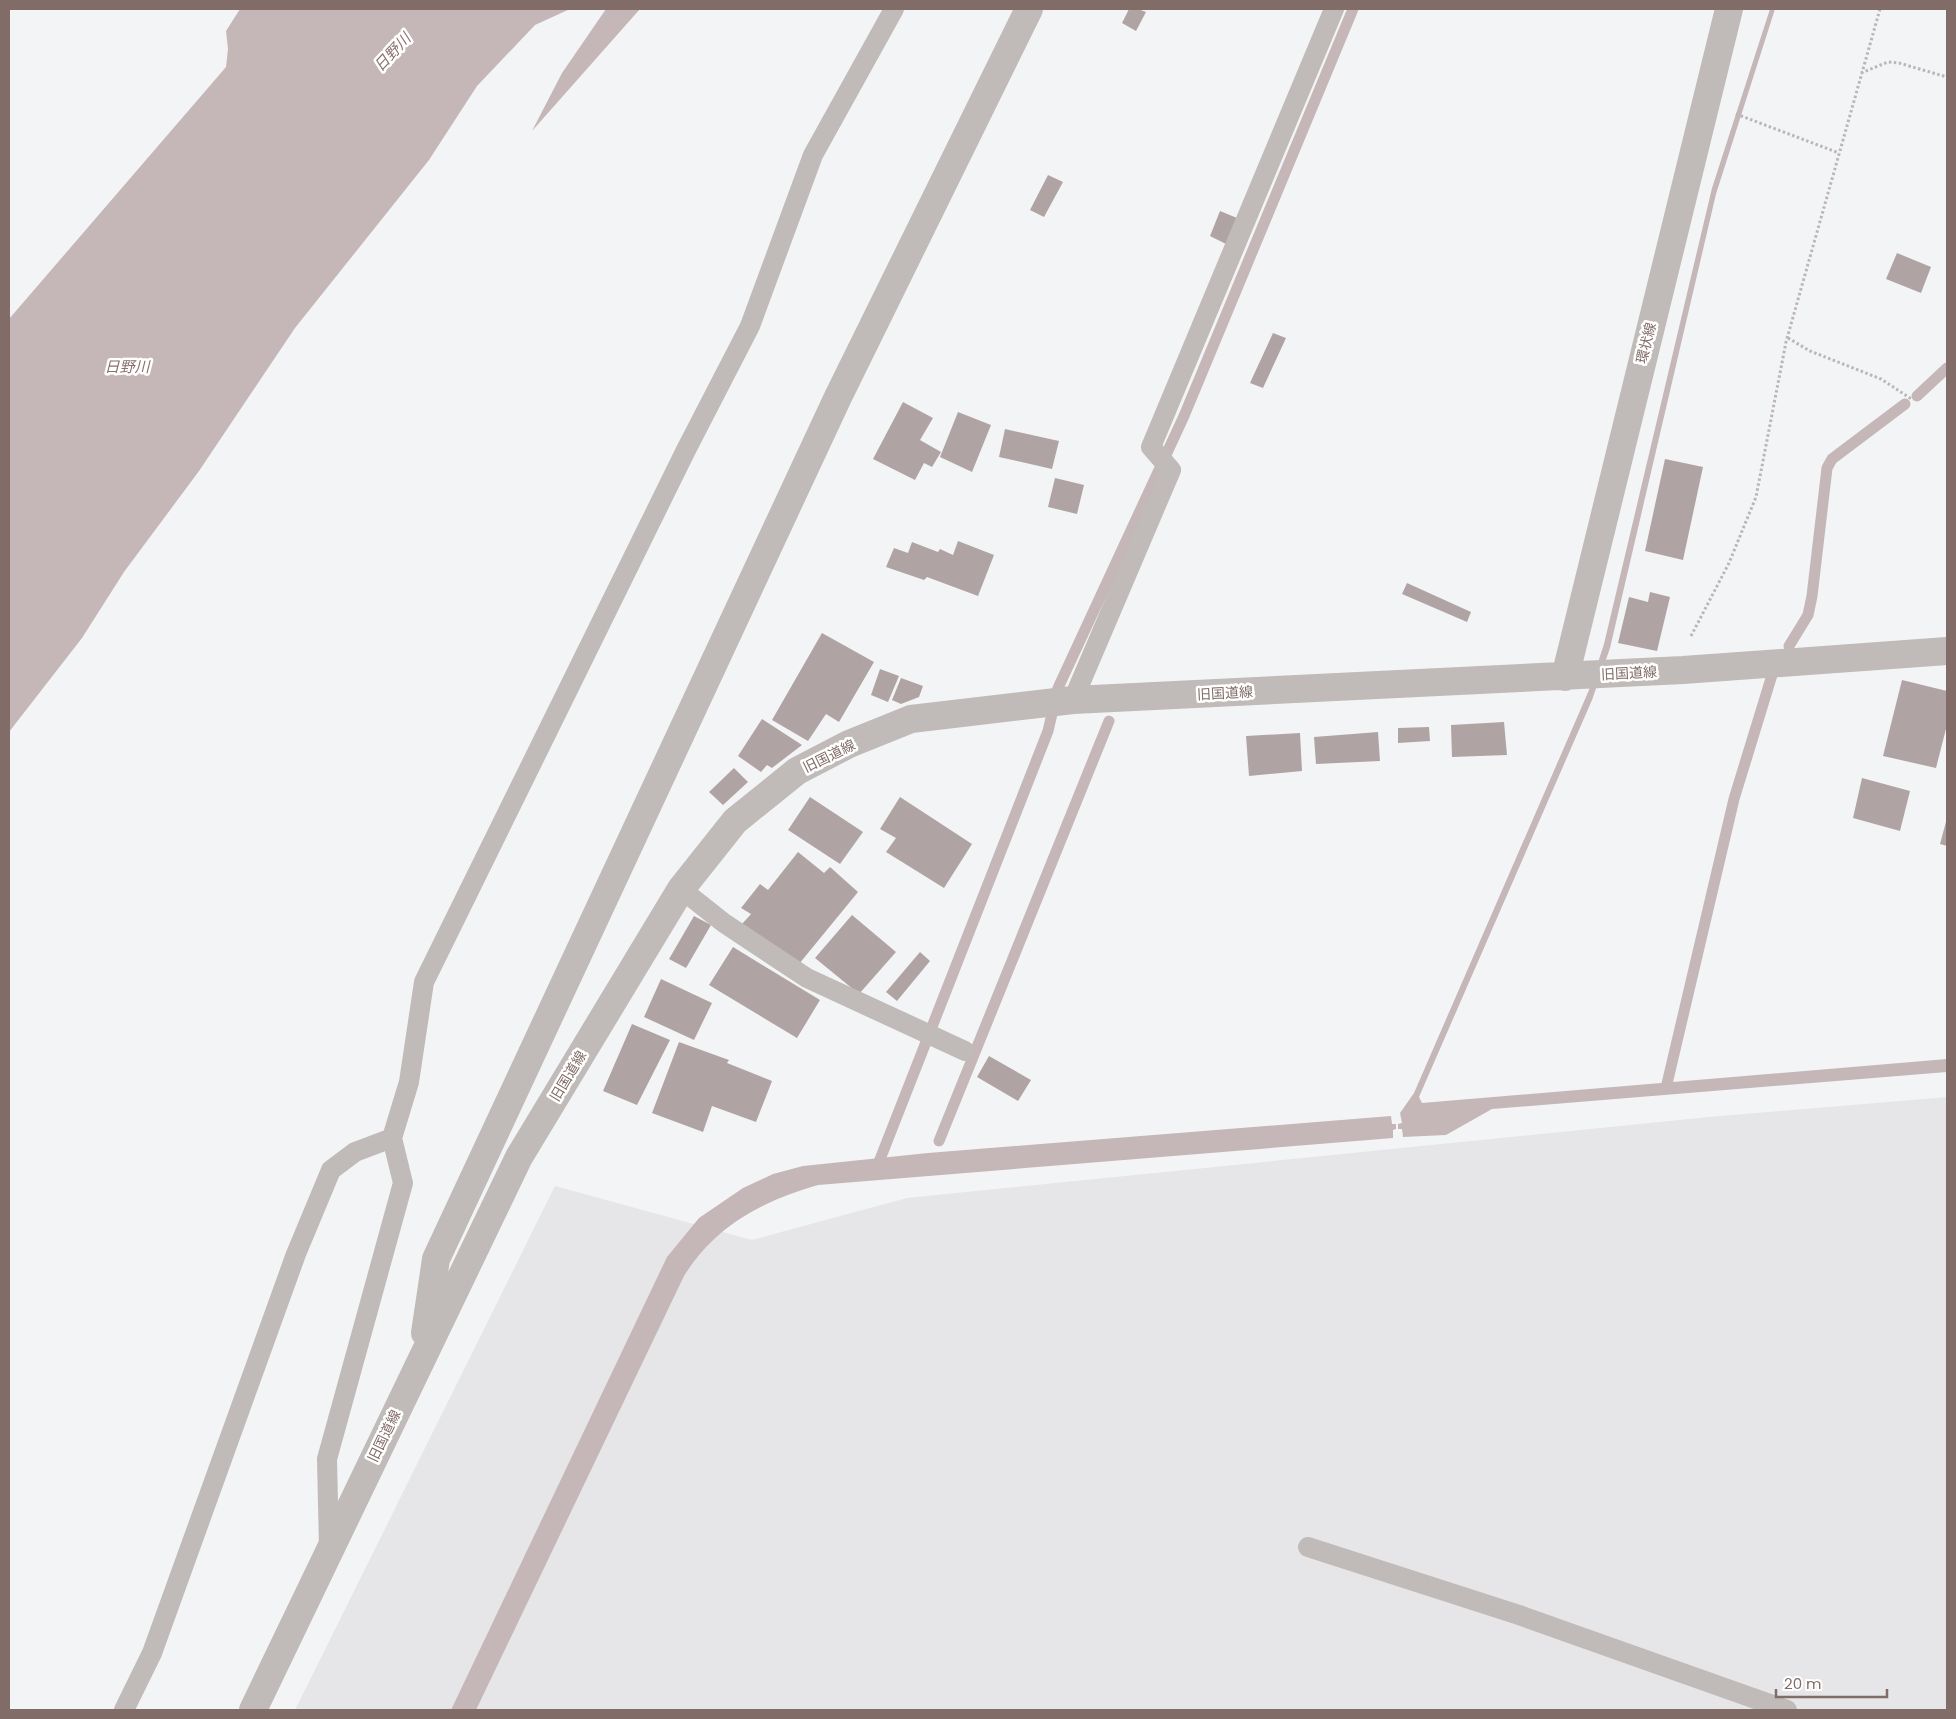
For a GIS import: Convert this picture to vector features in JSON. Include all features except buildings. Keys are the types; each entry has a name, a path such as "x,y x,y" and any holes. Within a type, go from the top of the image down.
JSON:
{"street":[{"path":"421,1358 436,1259 838,397 1029,9"},
{"name":"環状線","path":"1564,677 1729,9"},
{"name":"旧国道線","path":"253,1710 519,1157 680,889 735,821 797,771 849,744 912,719 1073,700 1564,677 1947,651"}],"lane":[{"path":"329,1550 327,1460 403,1182 392,1138 409,1082 424,982 677,468 750,326 813,155 894,9"},
{"path":"1073,700 1170,470 1151,447 1334,9"},
{"path":"680,889 724,923 807,978 965,1051"},
{"path":"124,1710 152,1653 296,1254 331,1170 355,1152 392,1138"},
{"path":"1308,1547 1519,1615 1787,1710"}],"path":[{"path":"1683,670 1688,643 1729,563 1756,498 1788,338 1880,9"},
{"path":"1861,73 1888,62 1947,77"},
{"path":"1705,102 1839,153"},
{"path":"1788,338 1810,351 1881,379 1913,400"}],"shaded area":[{"path":"1947,1097 1947,1710 295,1710 555,1186 752,1240 907,1198 1709,1117"}],"water":[{"name":"日野川","path":"240,9 570,9 535,25 477,86 429,160 295,328 199,471 124,572 82,638 9,732 9,319 226,67 228,49 226,31"},
{"path":"606,9 640,9 532,131 562,73"},
{"path":"1770,9 1775,9 1716,194 1610,648 1592,700 1419,1097 1422,1103 1947,1059 1947,1072 1492,1109 1446,1135 1403,1137 1402,1129 1398,1129 1398,1124 1402,1123 1400,1113 1414,1093 1589,690 1604,644 1712,188"},
{"path":"1391,1116 1392,1124 1396,1124 1396,1129 1393,1130 1393,1138 818,1185 778,1199 742,1218 725,1229 710,1243 696,1258 684,1276 476,1710 451,1710 667,1257 699,1218 743,1188 773,1174 803,1166 928,1153"}],"waterway":[{"path":"877,1167 1048,731 1058,688 1184,416 1353,9"},
{"path":"1917,396 1947,368"},
{"path":"1789,646 1808,615 1812,596 1827,468 1832,459 1905,404"},
{"path":"1666,1088 1734,799 1772,675"},
{"path":"939,1141 1109,721"}]}
